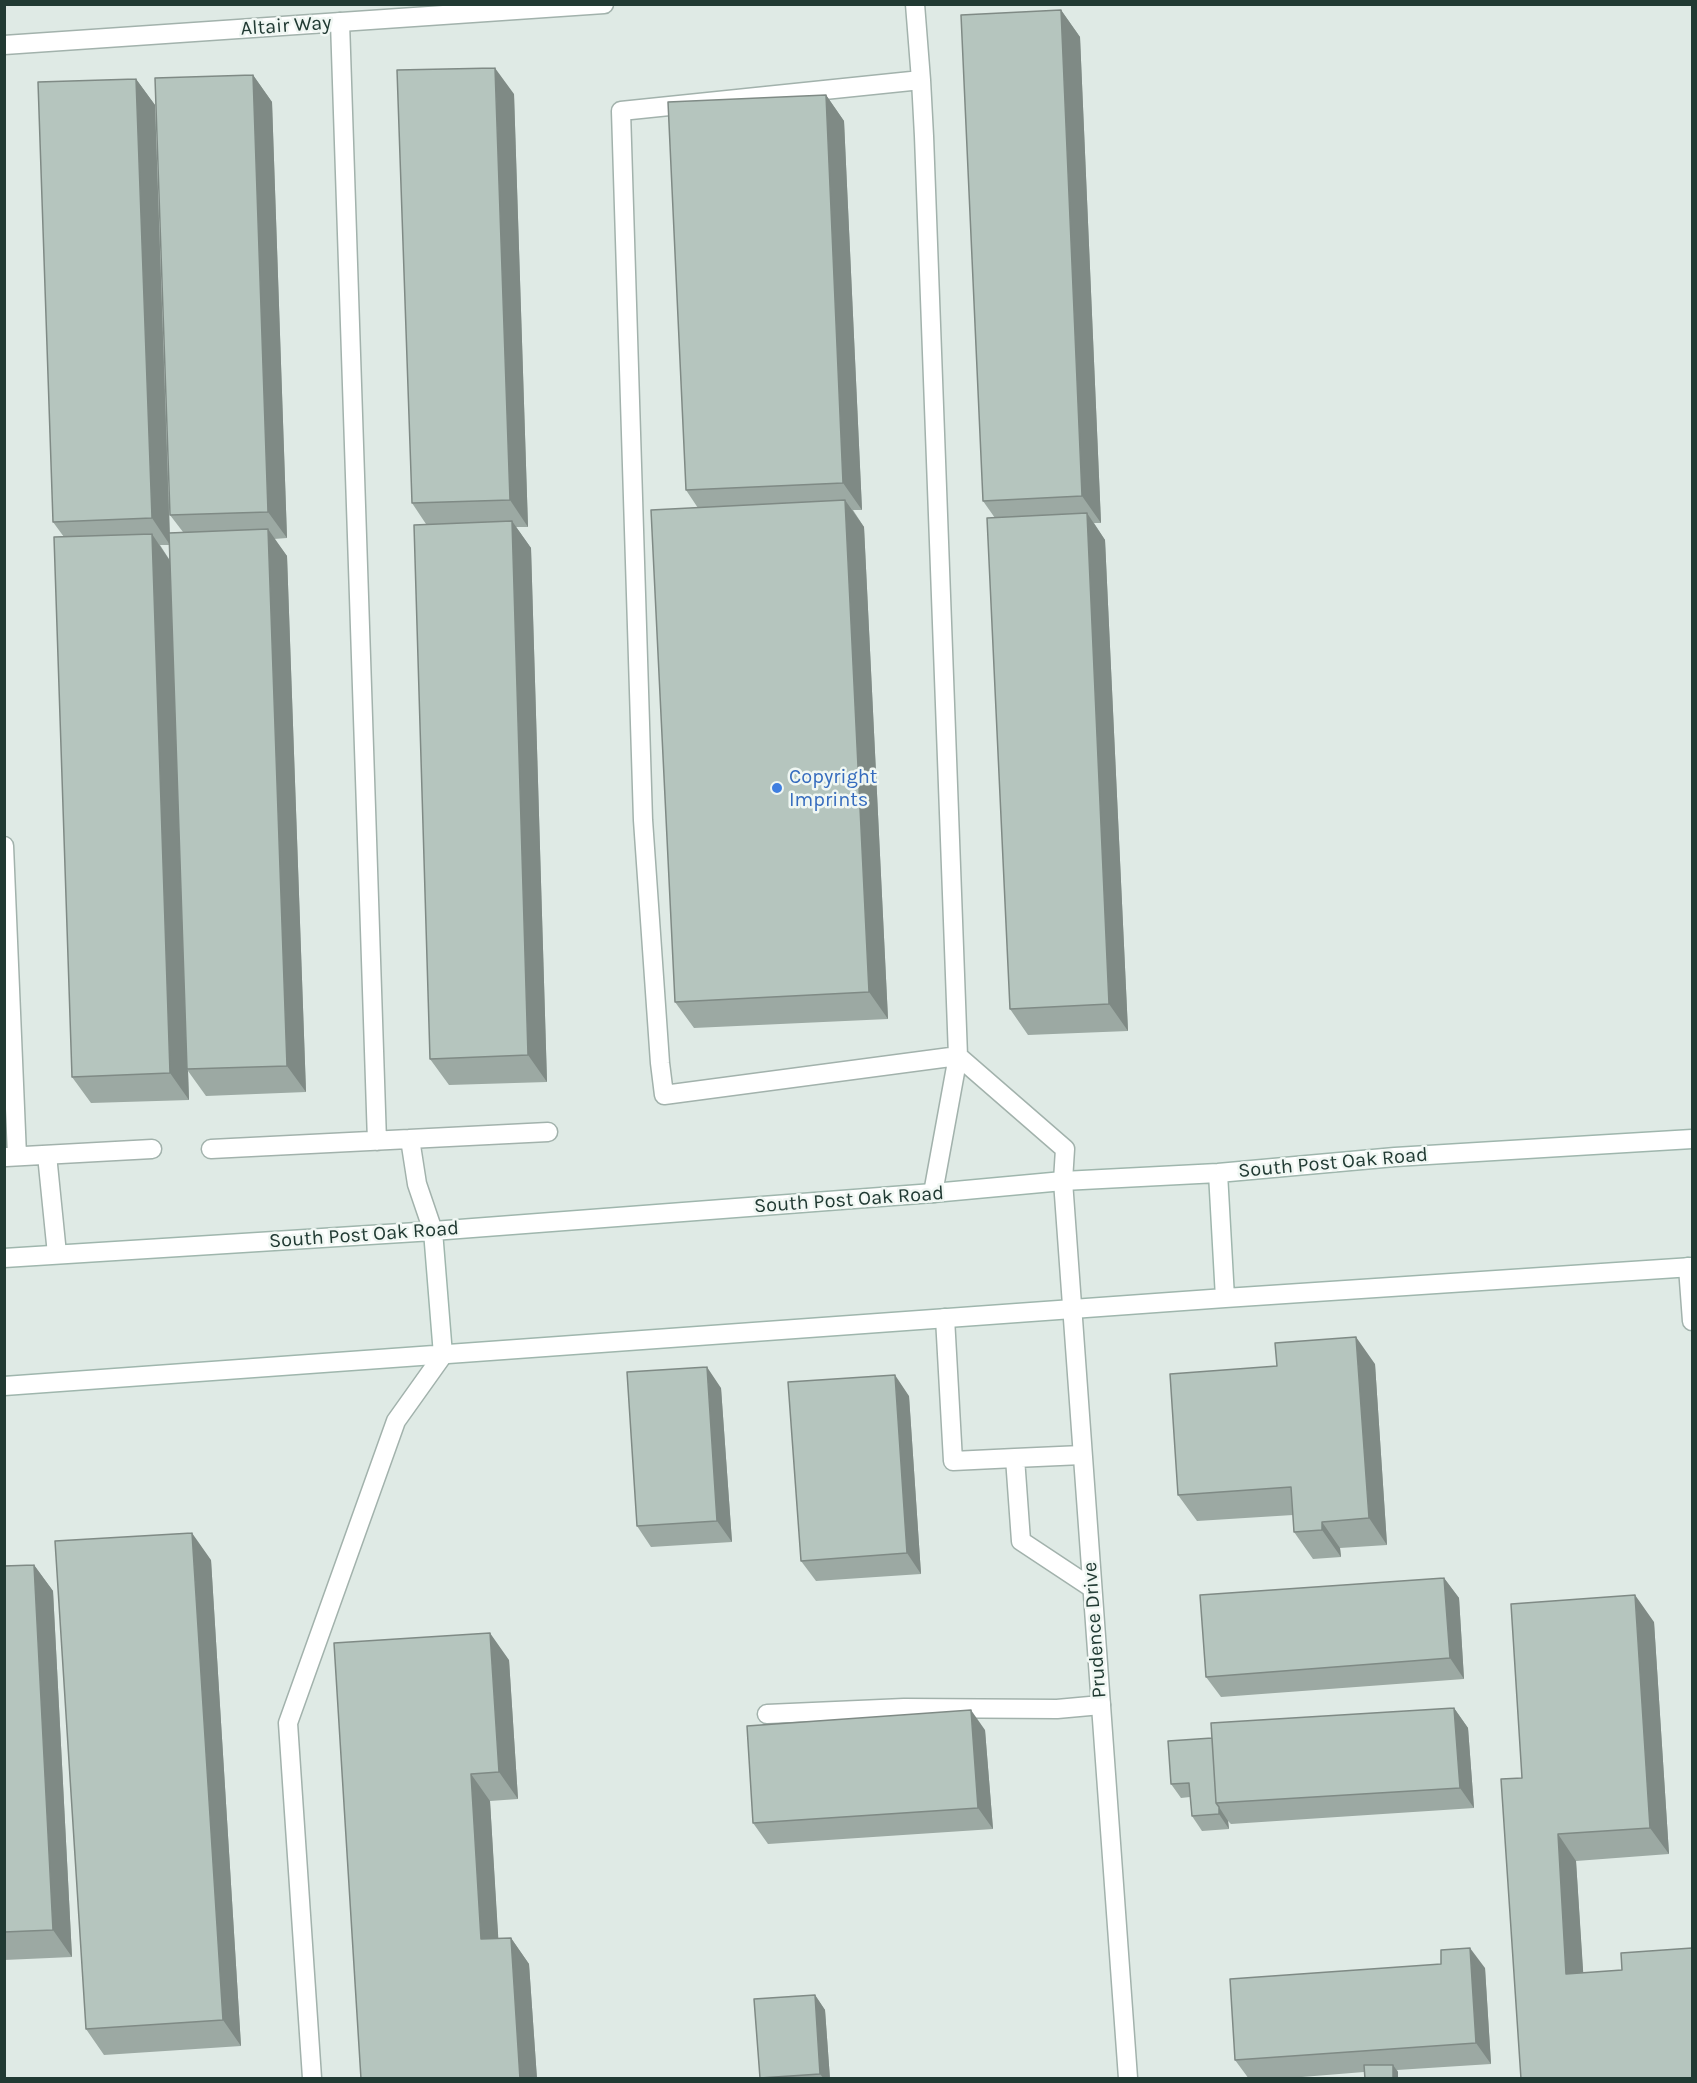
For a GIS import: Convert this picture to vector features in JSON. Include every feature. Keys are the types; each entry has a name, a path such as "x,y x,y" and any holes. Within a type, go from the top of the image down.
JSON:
{"main road":[{"name":"Altair Way","path":"4,45 604,4"},
{"path":"915,4 921,80 958,1056 933,1193"},
{"path":"340,22 377,1141"},
{"path":"921,80 621,111 643,820 664,1095 958,1056"},
{"path":"4,846 11,1157 152,1149"},
{"name":"Prudence Drive","path":"958,1056 1065,1149 1063,1181 1128,2079"},
{"path":"211,1149 548,1132"},
{"path":"312,2079 288,1724 396,1421 443,1354 434,1231 417,1184 410,1139"},
{"name":"South Post Oak Road","path":"4,1258 434,1231 1063,1181 1218,1173 1395,1157 1692,1139"},
{"path":"47,1155 57,1254"},
{"path":"1218,1173 1225,1298"},
{"path":"4,1386 1225,1298 1690,1267 1692,1321"},
{"path":"945,1318 953,1461 1083,1455"},
{"path":"1015,1458 1021,1541 1092,1588"},
{"path":"767,1714 904,1708 1057,1710 1101,1705"}],"building":[{"path":"1061,10 1082,496 983,501 961,15"},
{"path":"495,68 510,500 412,503 397,70"},
{"path":"253,75 268,512 170,515 155,78"},
{"path":"136,79 152,518 53,522 38,82"},
{"path":"826,95 843,483 686,490 668,102"},
{"path":"845,500 869,992 675,1002 651,510"},
{"path":"1087,513 1109,1004 1010,1009 987,518"},
{"path":"512,521 528,1055 430,1059 414,525"},
{"path":"268,529 287,1066 187,1069 169,533"},
{"path":"152,534 170,1073 72,1077 54,537"},
{"path":"1356,1337 1369,1518 1322,1522 1322,1530 1294,1532 1291,1487 1178,1495 1170,1374 1277,1366 1275,1343"},
{"path":"707,1367 717,1521 637,1526 627,1372"},
{"path":"895,1375 907,1553 801,1561 788,1382"},
{"path":"192,1533 223,2020 86,2029 55,1541"},
{"path":"34,1565 53,1930 4,1932 4,1566"},
{"path":"1444,1578 1450,1658 1206,1677 1200,1595"},
{"path":"1635,1595 1650,1828 1558,1834 1566,1974 1622,1970 1621,1953 1692,1948 1692,2079 1521,2079 1501,1779 1522,1778 1511,1604"},
{"path":"490,1633 499,1772 471,1774 481,1939 511,1938 520,2079 361,2079 334,1643"},
{"path":"1454,1708 1460,1788 1216,1803 1211,1723"},
{"path":"971,1710 978,1808 753,1823 747,1726"},
{"path":"1212,1738 1216,1803 1219,1807 1219,1814 1192,1816 1189,1783 1171,1784 1168,1741"},
{"path":"1470,1948 1476,2043 1235,2060 1230,1979 1441,1964 1441,1950"},
{"path":"815,1995 820,2074 760,2078 754,1999"},
{"path":"1364,2065 1393,2065 1393,2079 1365,2079"}],"place":[{"name":"Copyright Imprints","path":"777,788"}]}
